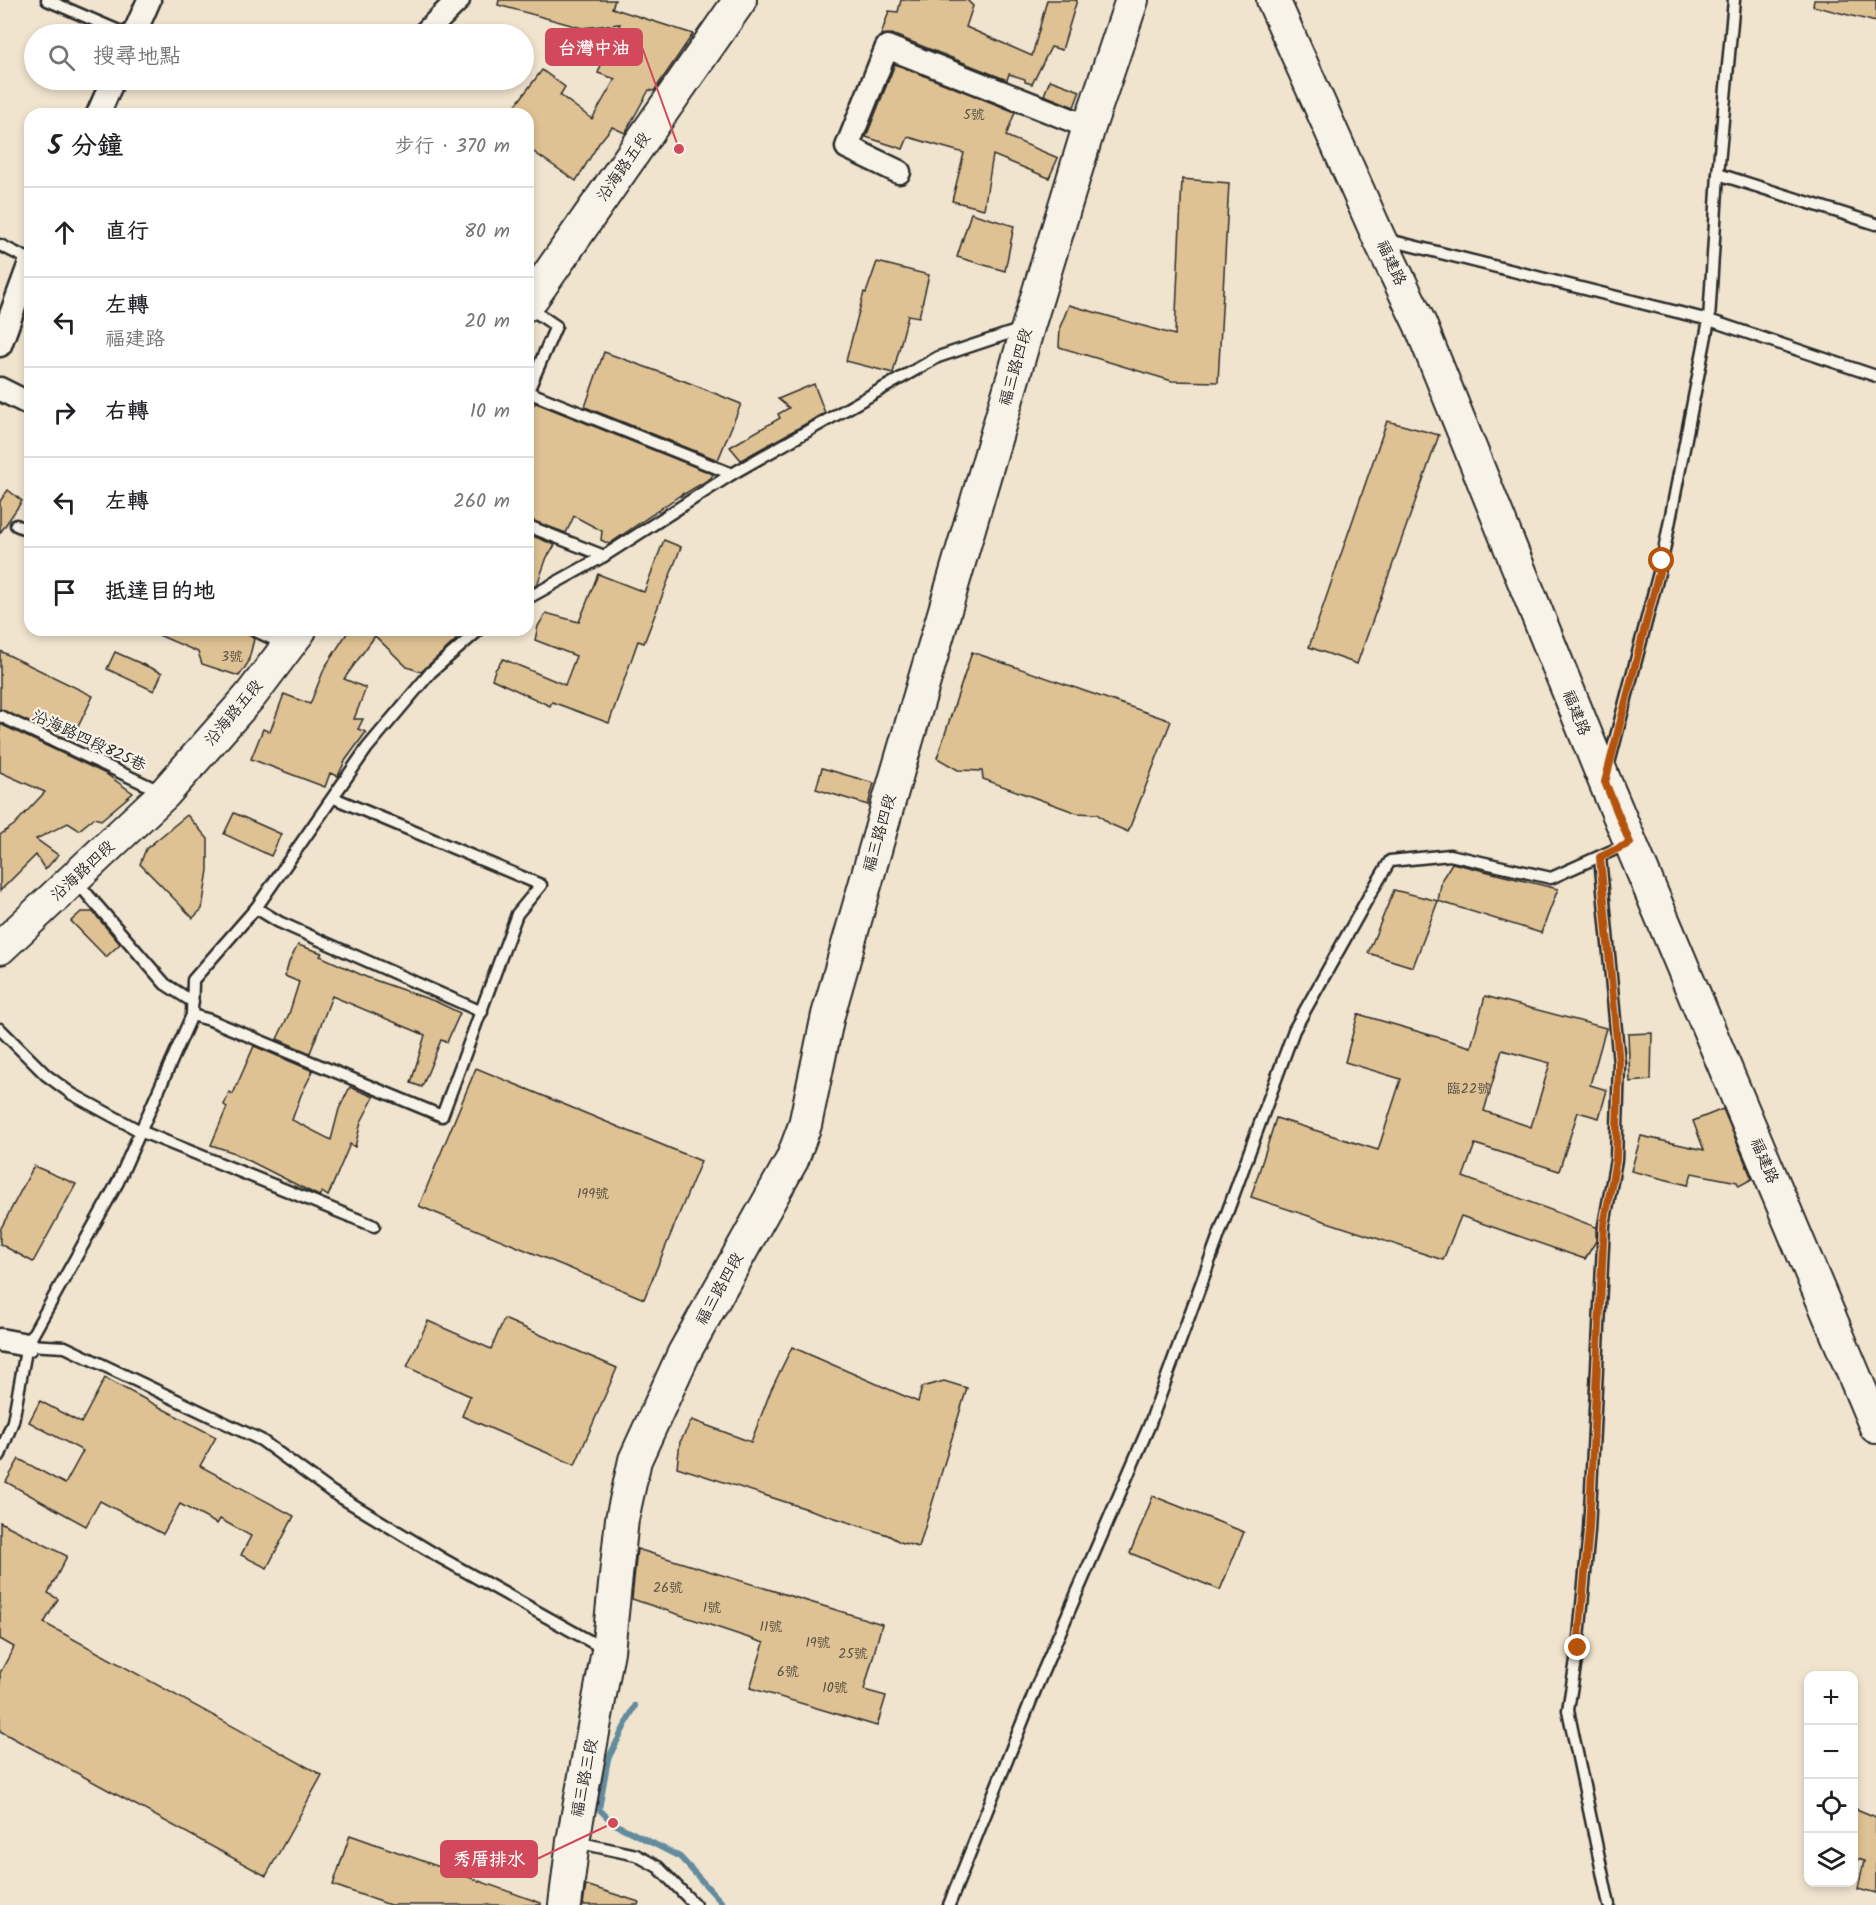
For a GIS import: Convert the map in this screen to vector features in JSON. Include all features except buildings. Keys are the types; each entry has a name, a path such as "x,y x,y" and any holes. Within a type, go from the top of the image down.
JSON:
{"street":[{"path":"138,24 149,0"},
{"path":"434,24 458,0"},
{"name":"沿海路五段","path":"534,296 740,0"},
{"name":"福三路四段","path":"608,1651 622,1519 634,1460 684,1353 792,1160 805,1125 828,1015 1028,327 1089,127 1132,0"},
{"name":"福建路","path":"1273,0 1379,238 1420,324 1630,843 1876,1427"},
{"path":"899,172 847,147 887,47 1089,127"},
{"path":"101,108 109,90"},
{"path":"0,345 24,278"},
{"path":"0,389 24,401"},
{"name":"沿海路五段","path":"165,793 251,695 295,638"},
{"name":"沿海路四段","path":"4,938 75,879 165,793"},
{"path":"0,1340 27,1345"},
{"name":"福三路三段","path":"564,1905 573,1841 608,1651"}],"lane":[{"path":"47,0 103,24"},
{"path":"1605,782 1662,561 1709,320 1718,174 1734,0"},
{"path":"1718,174 1876,224"},
{"path":"1379,238 1709,320 1876,376"},
{"path":"0,245 24,258"},
{"path":"534,310 556,327 534,378"},
{"path":"534,595 604,556 732,474 938,357 1028,327"},
{"path":"534,394 732,474"},
{"path":"16,525 24,528"},
{"path":"534,528 604,556"},
{"path":"0,1455 13,1421 27,1345 118,1182 192,1015 193,980 256,908 367,747 431,672 472,636"},
{"name":"沿海路四段825巷","path":"0,716 165,793"},
{"path":"192,1015 210,1020 442,1116 517,914 541,885 334,798"},
{"path":"949,1905 1042,1672 1149,1426 1294,1030 1390,861 1450,855 1551,878 1630,843"},
{"path":"1600,857 1619,1063 1616,1160 1604,1225 1589,1530 1578,1648 1568,1710 1609,1905"},
{"path":"75,879 165,984 193,1002"},
{"path":"256,908 279,922 482,1012"},
{"path":"0,1029 46,1075 72,1094 140,1131 374,1226"},
{"path":"27,1345 65,1347 261,1440 333,1492 443,1559 608,1651"},
{"path":"573,1841 636,1855 658,1867 695,1905"}],"waterway":[{"path":"635,1706 608,1759 599,1809 613,1823 680,1857 724,1905"}],"place":[{"name":"台灣中油","path":"679,149"},
{"name":"秀厝排水","path":"613,1823"}],"route":[{"path":"1578,1648 1589,1530 1604,1225 1616,1160 1619,1063 1600,857 1630,843 1605,782 1662,561"}]}
